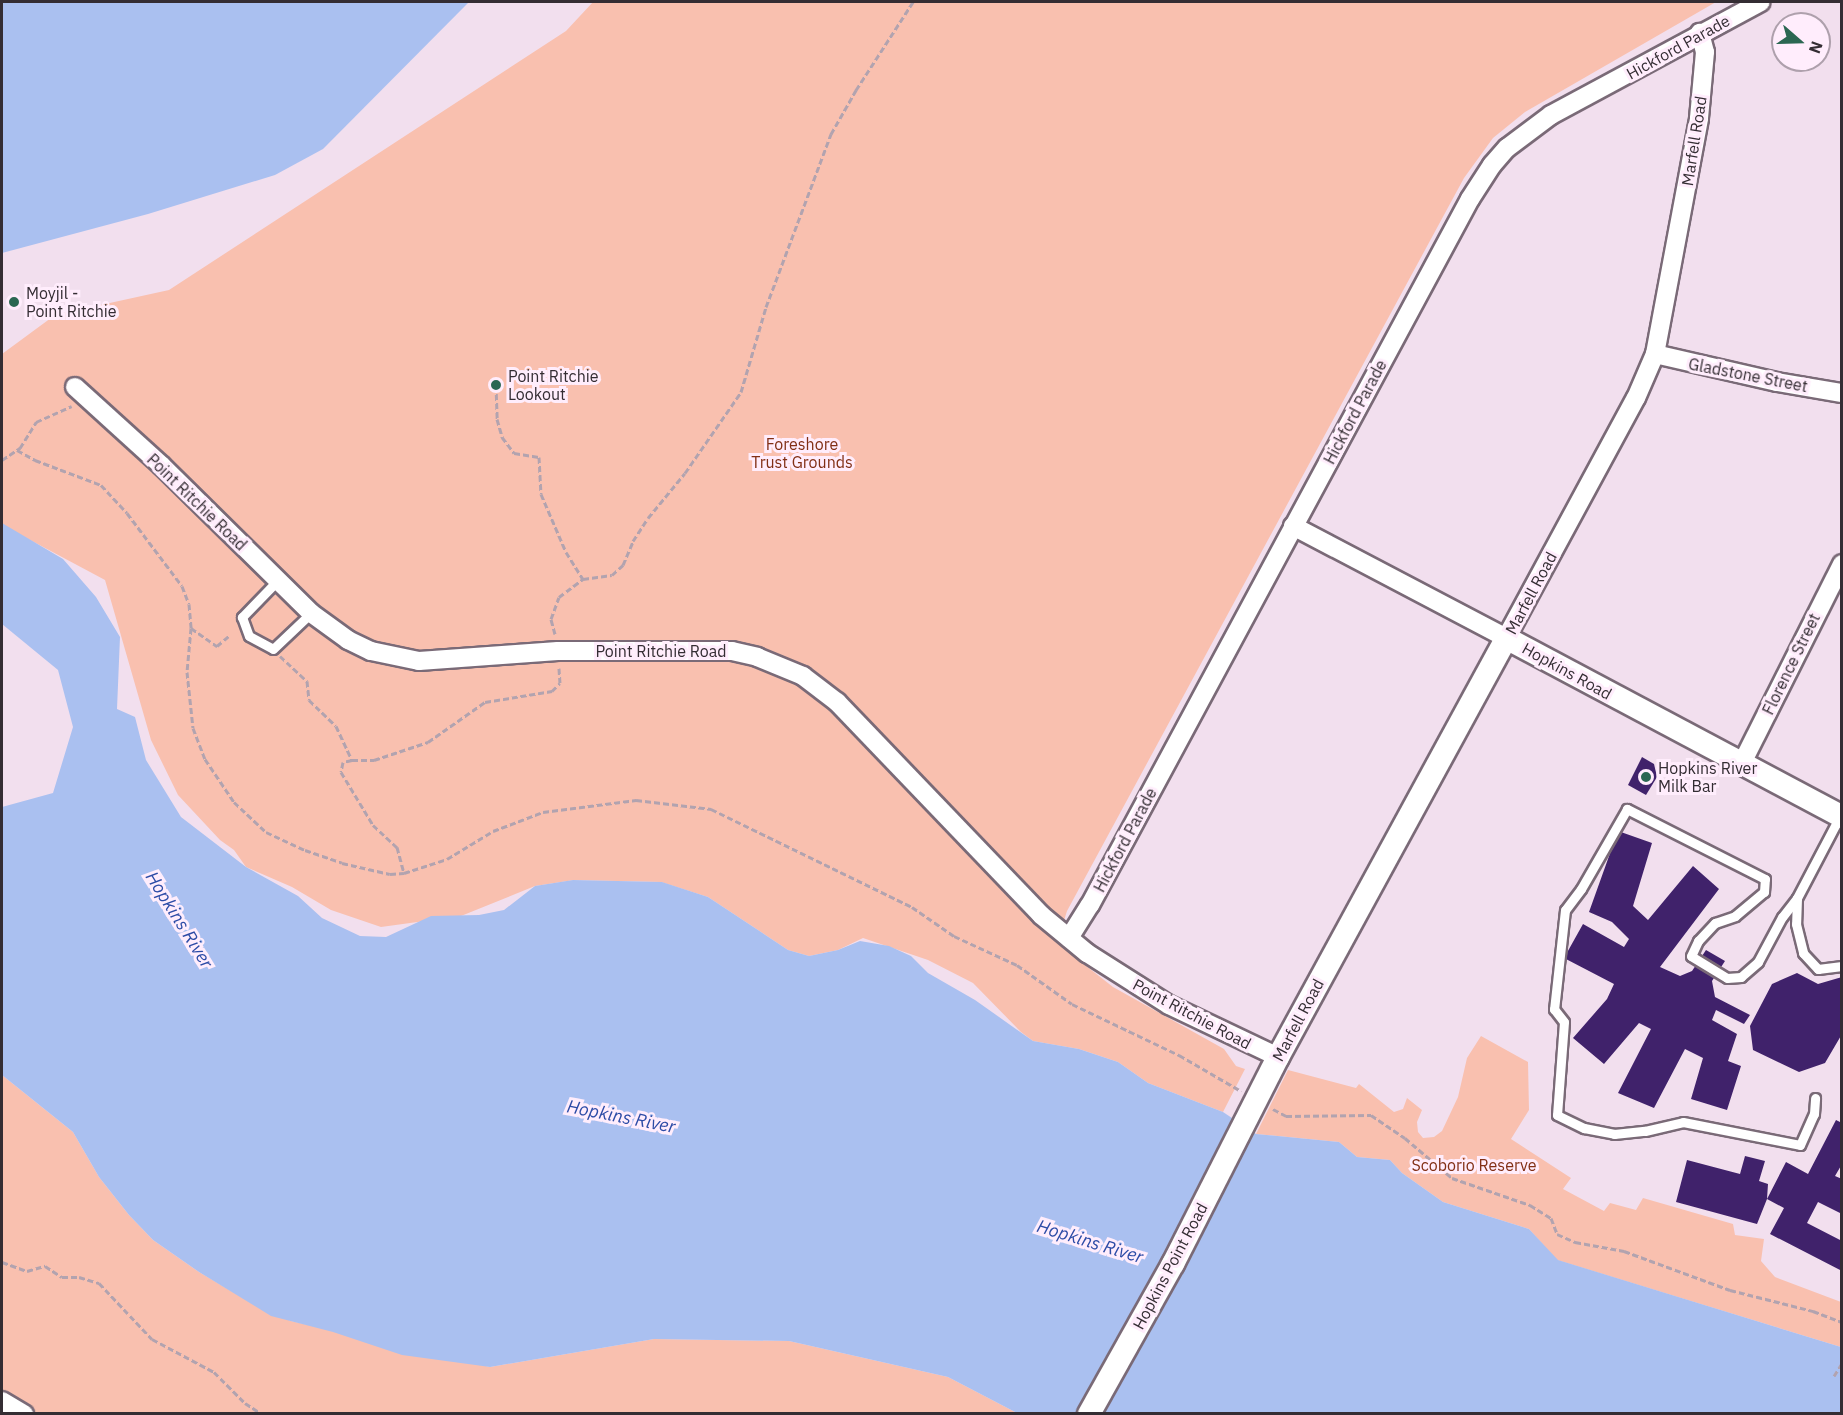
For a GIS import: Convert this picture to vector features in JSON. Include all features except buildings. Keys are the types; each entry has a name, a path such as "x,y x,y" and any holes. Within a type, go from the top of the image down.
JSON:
{"street":[{"name":"Hickford Parade","path":"1069,938 1090,905 1470,199 1492,165 1507,148 1551,115 1761,2"},
{"name":"Marfell Road","path":"1252,1108 1636,398 1655,354 1700,118 1705,52 1700,33"},
{"name":"Gladstone Street","path":"1655,354 1777,382 1842,393"},
{"name":"Point Ritchie Road","path":"81,393 160,465 311,613 348,640 371,651 419,661 558,651 732,651 766,660 803,676 837,702 1041,915 1069,938 1136,986 1169,1005 1278,1057"},
{"name":"Hopkins Road","path":"1293,526 1841,817"},
{"name":"Florence Street","path":"1741,765 1842,564"},
{"name":"Hopkins Point Road","path":"1089,1413 1173,1264 1252,1108"},
{"path":"2,1401 24,1413"}],"lane":[{"path":"278,580 242,617 249,636 273,649 311,613"},
{"path":"1815,1098 1814,1114 1800,1145 1683,1122 1645,1131 1614,1134 1584,1128 1557,1115 1564,1022 1554,1009 1565,910 1581,889 1627,809 1765,879 1764,892 1735,916 1715,923 1698,941 1691,956 1727,978 1742,977 1758,962 1782,917 1797,898 1841,817"},
{"path":"1797,898 1796,924 1803,952 1818,969 1842,966"}],"path":[{"path":"404,873 397,847 373,825 341,772 343,762 374,760 428,742 485,702 552,691 560,683 558,651 551,618 559,597 583,579 612,575 623,565 633,541 648,518 685,472 741,392 766,307 831,135 856,90 914,2"},
{"path":"496,385 497,419 502,437 514,453 539,457 541,494 566,552 583,579"},
{"path":"2,460 17,450 36,422 81,393"},
{"path":"17,450 35,460 101,484 127,513 182,586 189,604 191,627 187,672 193,728 205,759 234,802 266,832 305,850 390,874 404,873 447,859 493,831 543,812 636,800 711,808 912,908 954,936 1017,965 1072,1004 1179,1055 1252,1108 1286,1116 1371,1115 1405,1138 1452,1178 1530,1205 1551,1218 1557,1234 1575,1242 1624,1251 1730,1290 1813,1311 1842,1322"},
{"path":"191,627 208,642 217,646 229,636"},
{"path":"273,649 307,681 309,700 336,726 352,760"},
{"path":"2,1262 27,1270 45,1266 62,1277 79,1277 99,1283 152,1339 214,1372 245,1403 262,1413"},
{"path":"1834,1376 1842,1363"}],"green space":[{"name":"Foreshore Trust Grounds","path":"593,2 1716,2 1525,112 1493,138 1464,178 1067,911 1057,943 1113,987 1224,1049 1236,1066 1245,1069 1223,1112 1148,1083 1118,1062 1079,1049 1033,1041 1021,1032 973,983 928,960 863,938 838,950 809,956 788,950 708,897 661,882 574,880 535,886 461,916 381,927 331,910 292,887 246,867 234,850 220,840 178,795 151,740 105,580 2,525 2,354 55,315 169,290 566,31"},
{"name":"Scoborio Reserve","path":"1481,1036 1528,1062 1529,1110 1511,1139 1571,1178 1563,1189 1604,1211 1610,1203 1636,1210 1643,1198 1733,1224 1735,1235 1764,1239 1761,1261 1775,1277 1841,1302 1841,1347 1557,1260 1529,1229 1443,1202 1402,1173 1390,1160 1357,1157 1339,1142 1256,1134 1288,1070 1356,1088 1359,1084 1394,1112 1403,1109 1407,1098 1422,1110 1417,1122 1418,1132 1423,1138 1434,1137 1442,1131 1458,1097 1467,1058"},
{"path":"2,1075 73,1132 99,1177 129,1215 153,1240 199,1272 253,1304 291,1321 490,1367 654,1339 789,1341 948,1377 1017,1413 24,1413 2,1401"}],"water":[{"path":"2,2 469,2 323,149 275,175 148,214 2,253"},
{"name":"Hopkins River","path":"2,523 63,559 96,597 120,637 117,709 135,717 146,760 181,817 246,867 298,896 322,918 360,936 386,937 431,916 479,915 504,910 535,886 573,880 662,882 708,897 788,950 809,956 838,950 860,941 889,946 911,956 928,973 975,1000 1033,1041 1079,1049 1118,1062 1148,1083 1223,1112 1256,1134 1339,1142 1357,1157 1390,1160 1402,1173 1443,1202 1529,1229 1558,1260 1841,1347 1841,1413 1017,1413 948,1377 789,1341 654,1339 490,1367 402,1355 333,1332 271,1316 199,1272 153,1240 129,1215 99,1177 73,1132 2,1075 2,807 53,793 73,727 58,670 2,624"}],"place":[{"name":"Moyjil - Point Ritchie","path":"14,302"},
{"name":"Point Ritchie Lookout","path":"496,385"},
{"name":"Hopkins River Milk Bar","path":"1646,777"}]}
